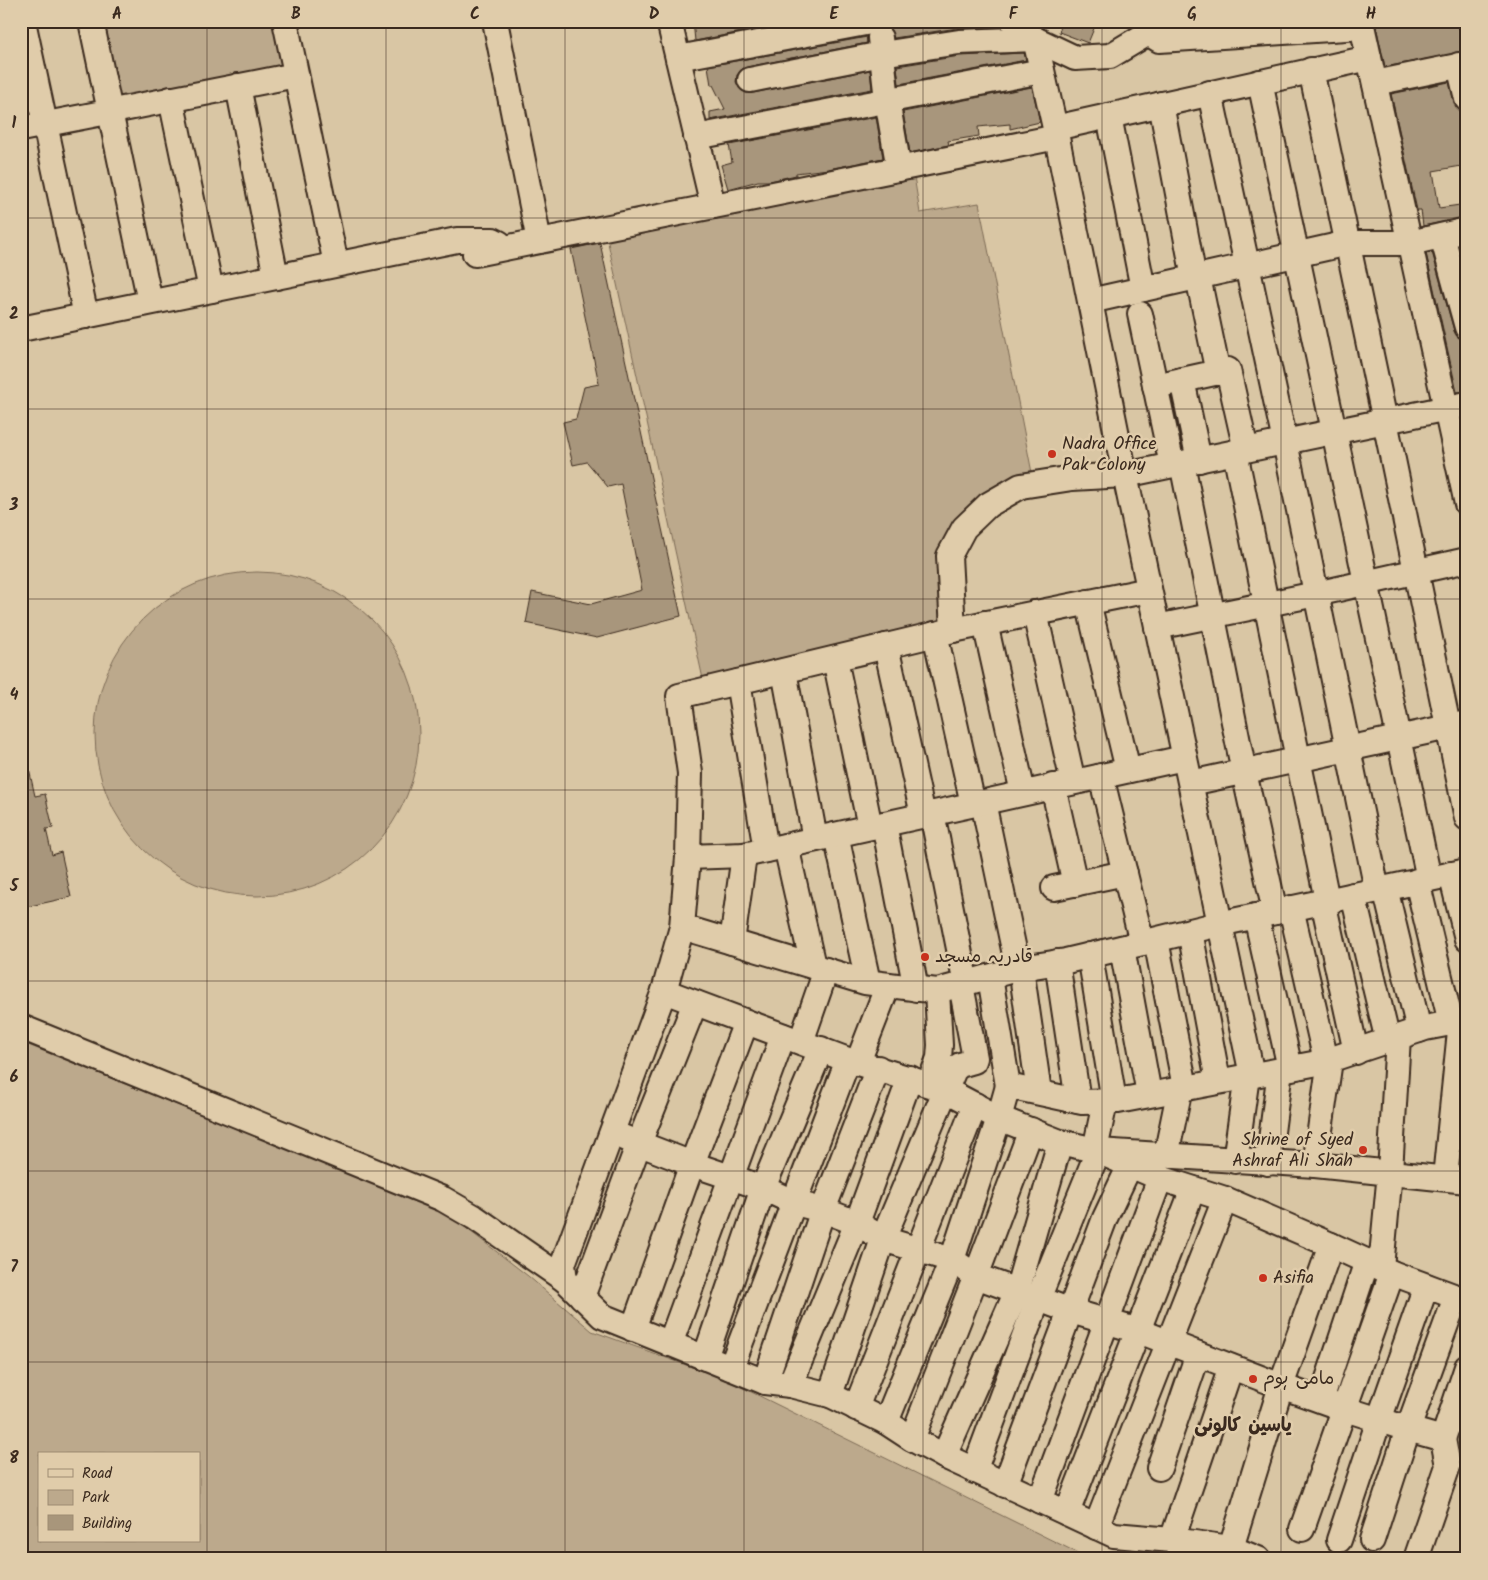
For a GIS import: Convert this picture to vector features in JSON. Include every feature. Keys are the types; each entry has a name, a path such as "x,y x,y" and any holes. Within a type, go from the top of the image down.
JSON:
{"street":[{"path":"23,21 86,316"},
{"path":"91,21 150,302"},
{"path":"285,21 336,264"},
{"path":"495,21 539,241"},
{"path":"669,21 713,206"},
{"path":"678,58 877,21 887,100 899,169"},
{"path":"1013,21 1035,39 1075,58 1110,56 1152,27 1159,40 1229,28 1362,24 1410,243 1457,406 1467,504"},
{"path":"750,80 882,54 959,42 1035,39"},
{"path":"1035,39 1056,132 1184,758 1191,783 1249,1076 1235,1161"},
{"path":"475,254 899,169 1056,132 1109,116 1369,58"},
{"path":"1375,83 1463,64 1467,99"},
{"path":"1311,70 1416,572 1457,725 1467,818"},
{"path":"696,137 1042,71"},
{"path":"21,129 296,75"},
{"path":"1260,82 1399,739 1441,876 1467,939"},
{"path":"238,86 276,277"},
{"path":"1210,93 1285,442 1348,750 1381,889 1402,1036 1380,1267 1345,1409 1302,1529"},
{"path":"171,99 211,290"},
{"path":"1161,104 1196,277 1218,373"},
{"path":"1109,116 1143,289"},
{"path":"1090,301 1348,243 1410,243 1467,230"},
{"path":"1442,236 1467,328"},
{"path":"21,329 457,240 493,240 507,247"},
{"path":"1140,314 1155,386 1184,463"},
{"path":"1155,386 1228,370 1266,604 1356,1052"},
{"path":"1182,380 1184,463 1212,615 1274,912 1328,1061 1315,1165"},
{"path":"1039,1092 1020,968 978,803 944,632 949,556 964,528 988,505 1021,486 1072,478 1125,475 1457,406"},
{"path":"1157,627 1467,560"},
{"path":"565,1280 563,1264 664,991 682,927 688,856 690,773 679,696 944,632 1149,590"},
{"path":"1088,602 1128,770"},
{"path":"1035,613 1063,784 1065,886 1125,873"},
{"path":"985,623 1023,793"},
{"path":"830,1395 883,1239 928,1084 958,1066 971,1063 975,1058 963,984 928,814 886,646"},
{"path":"790,1384 857,1222 928,1084 939,1058 940,1045 927,990 877,825 835,658"},
{"path":"765,1382 823,1210 861,1063 878,983 826,837 784,671"},
{"path":"705,1358 763,1188 820,968 765,850 738,682"},
{"path":"1191,783 1457,725"},
{"path":"688,856 765,850 1184,758"},
{"path":"1040,1501 1163,1167 1183,1088 1140,944 1101,776"},
{"path":"732,942 765,850"},
{"path":"682,927 820,968 878,983 927,990 963,984 1020,968 1090,955 1219,924 1441,876"},
{"path":"1096,1151 1130,1165 1163,1167 1235,1161 1315,1165 1456,1180 1460,1021 1441,876"},
{"path":"1353,895 1402,1036"},
{"path":"1268,1163 1285,1069 1274,912"},
{"path":"1190,931 1218,1081"},
{"path":"1140,944 1149,1094"},
{"path":"944,1456 1027,1295 1096,1151 1110,1101 1090,955"},
{"path":"1057,962 1078,1101"},
{"path":"886,1422 952,1260 1008,1086 990,977"},
{"path":"664,991 801,1042 928,1084 976,1105 999,1118 1060,1142 1163,1167 1192,1189 1225,1199 1380,1267 1461,1299 1408,1429 1372,1540"},
{"path":"582,1297 639,1143 695,1003"},
{"path":"1008,1086 1078,1101 1110,1101 1328,1061 1402,1036 1460,1021"},
{"path":"633,1329 692,1164 746,1022"},
{"path":"21,1027 443,1199 474,1217 565,1280 602,1316 765,1382 790,1384 830,1395 886,1422 912,1439 944,1456 1114,1535 1231,1548 1258,1559"},
{"path":"670,1344 732,1177 801,1042"},
{"path":"731,1368 795,1203 861,1063"},
{"path":"856,1408 976,1105"},
{"path":"912,1439 1031,1130"},
{"path":"612,1133 692,1164 763,1188 795,1203 823,1210 857,1222 883,1239 952,1260 976,1276 1027,1295 1071,1311 1138,1331 1345,1409 1443,1439"},
{"path":"974,1470 1027,1295 1060,1142"},
{"path":"1005,1485 1105,1218 1130,1165"},
{"path":"1067,1513 1192,1189"},
{"path":"1096,1526 1225,1199"},
{"path":"1231,1548 1281,1386 1331,1245"},
{"path":"1321,1400 1380,1267"},
{"path":"1339,1540 1426,1286"},
{"path":"1160,1468 1198,1354"},
{"path":"1172,1540 1230,1367"},
{"path":"1416,1559 1457,1470 1443,1439 1467,1367"}],"green space":[{"path":"91,21 285,21 296,75 111,111"},
{"path":"913,170 920,213 979,203 1033,478 993,511 953,559 965,616 703,679 607,238"},
{"path":"257,572 289,575 319,584 347,599 372,619 392,644 407,672 416,702 419,734 416,766 407,796 392,824 372,849 347,869 319,884 289,893 257,896 225,893 195,884 167,869 142,849 122,824 107,796 98,766 95,734 98,702 107,672 122,644 142,619 167,599 195,584 225,575"},
{"path":"21,1042 448,1214 528,1276 592,1331 725,1379 1090,1559 21,1559"}],"building":[{"path":"693,21 760,21 762,28 695,41"},
{"path":"889,21 1000,21 1001,27 957,28 894,38 888,27"},
{"path":"1063,21 1097,21 1088,43 1059,32"},
{"path":"1375,21 1458,21 1459,29 1467,28 1467,51 1385,67"},
{"path":"867,37 867,43 747,67 737,75 736,82 740,89 746,93 753,93 870,70 872,89 710,120 710,112 725,109 713,85 711,85 708,66"},
{"path":"1024,53 1026,60 899,84 897,66 960,56"},
{"path":"1449,82 1457,108 1467,112 1467,165 1433,171 1439,208 1467,204 1467,217 1423,226 1421,210 1417,210 1391,94"},
{"path":"1032,87 1040,122 1010,129 1010,124 978,127 979,136 948,141 949,145 910,153 903,112"},
{"path":"876,117 883,158 796,173 796,175 770,181 758,181 728,189 721,165 732,162 729,145"},
{"path":"600,243 681,616 597,638 526,623 532,592 591,604 642,590 621,484 608,487 587,462 573,465 563,422 576,419 584,387 599,384 571,249"},
{"path":"1432,252 1454,331 1458,337 1467,340 1467,391 1457,392 1426,253"},
{"path":"27,760 35,796 45,794 53,828 46,829 52,855 61,852 71,897 21,908 21,761"}],"place":[{"name":"Nadra Office Pak Colony","path":"1052,454"},
{"name":"قادریہ مسجد","path":"925,957"},
{"name":"Shrine of Syed Ashraf Ali Shah","path":"1363,1150"},
{"name":"Asifia","path":"1263,1278"},
{"name":"مامی ہوم","path":"1253,1379"}],"district":[{"name":"یاسین کالونی","path":"1243,1426"}]}
